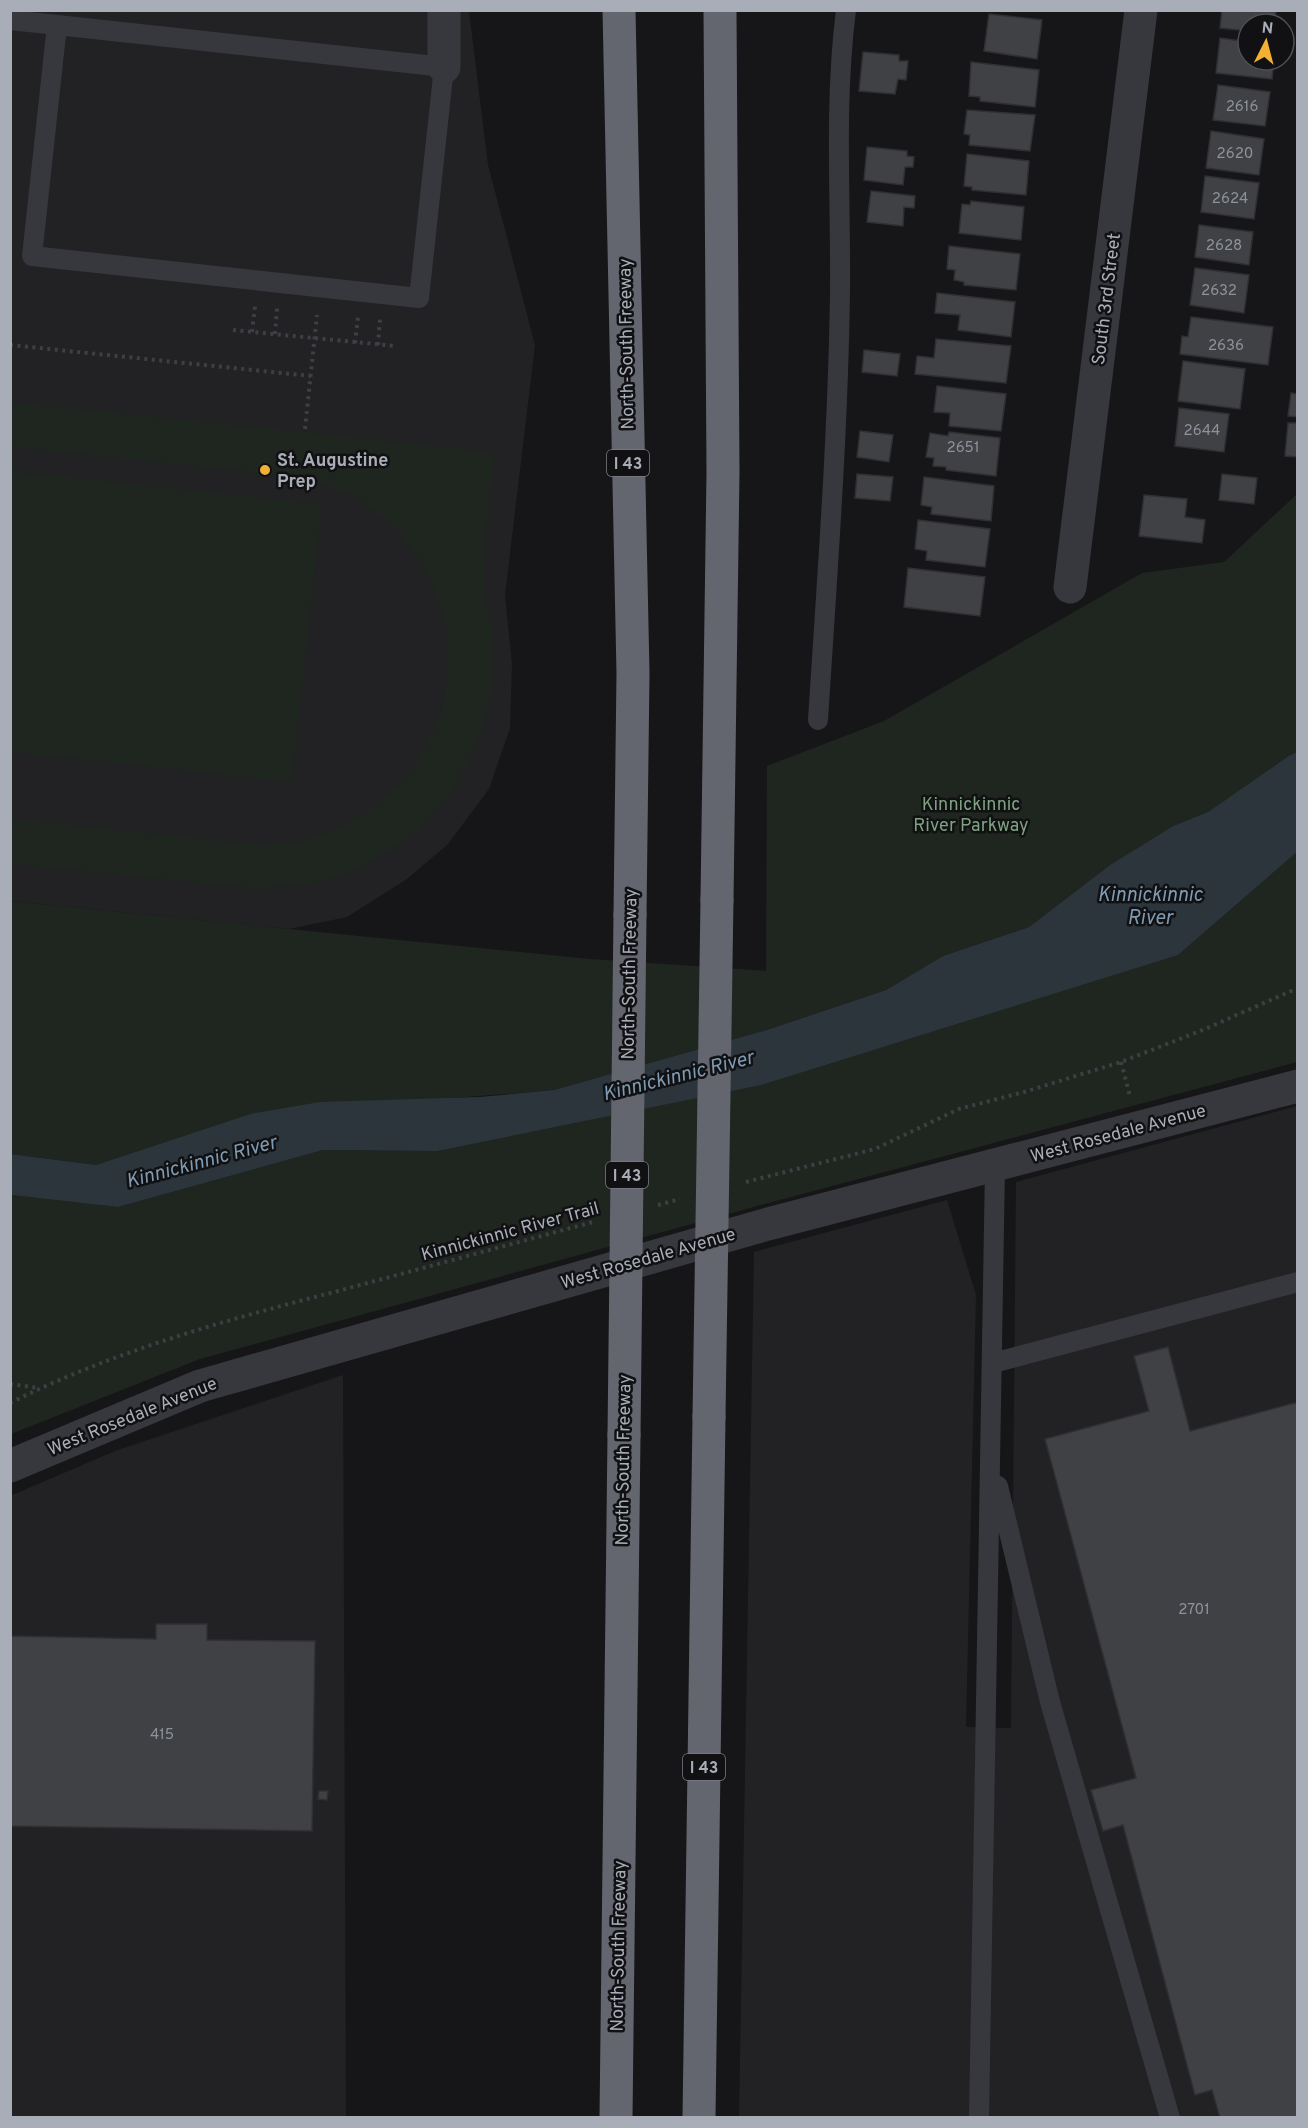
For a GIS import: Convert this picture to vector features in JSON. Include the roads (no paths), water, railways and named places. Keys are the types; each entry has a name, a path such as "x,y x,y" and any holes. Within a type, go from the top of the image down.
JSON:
{"highway":[{"name":"North-South Freeway","path":"616,2118 633,673 619,10"},
{"name":"I 43","path":"699,2118 723,472 720,10"}],"street":[{"path":"444,10 444,68"},
{"name":"South 3rd Street","path":"1070,586 1141,10"},
{"name":"West Rosedale Avenue","path":"10,1466 200,1386 768,1224 1298,1086"}],"lane":[{"path":"818,720 835,452 840,293 841,63 846,10"},
{"path":"10,20 57,25 444,68 419,298 32,256 57,25"},
{"path":"979,2118 995,1166"},
{"path":"993,1363 1298,1282"},
{"path":"991,1459 1050,1702 1170,2118"}],"water":[{"name":"Kinnickinnic River","path":"1297,752 1297,852 1178,955 761,1085 437,1151 323,1150 118,1207 11,1195 10,1154 96,1165 250,1114 320,1102 480,1097 554,1090 770,1029 886,990 943,956 1029,927 1110,865 1173,826 1208,812"}],"place":[{"name":"St. Augustine Prep","path":"265,470"}],"park label":[{"name":"Kinnickinnic River Parkway","path":"971,814"}]}
